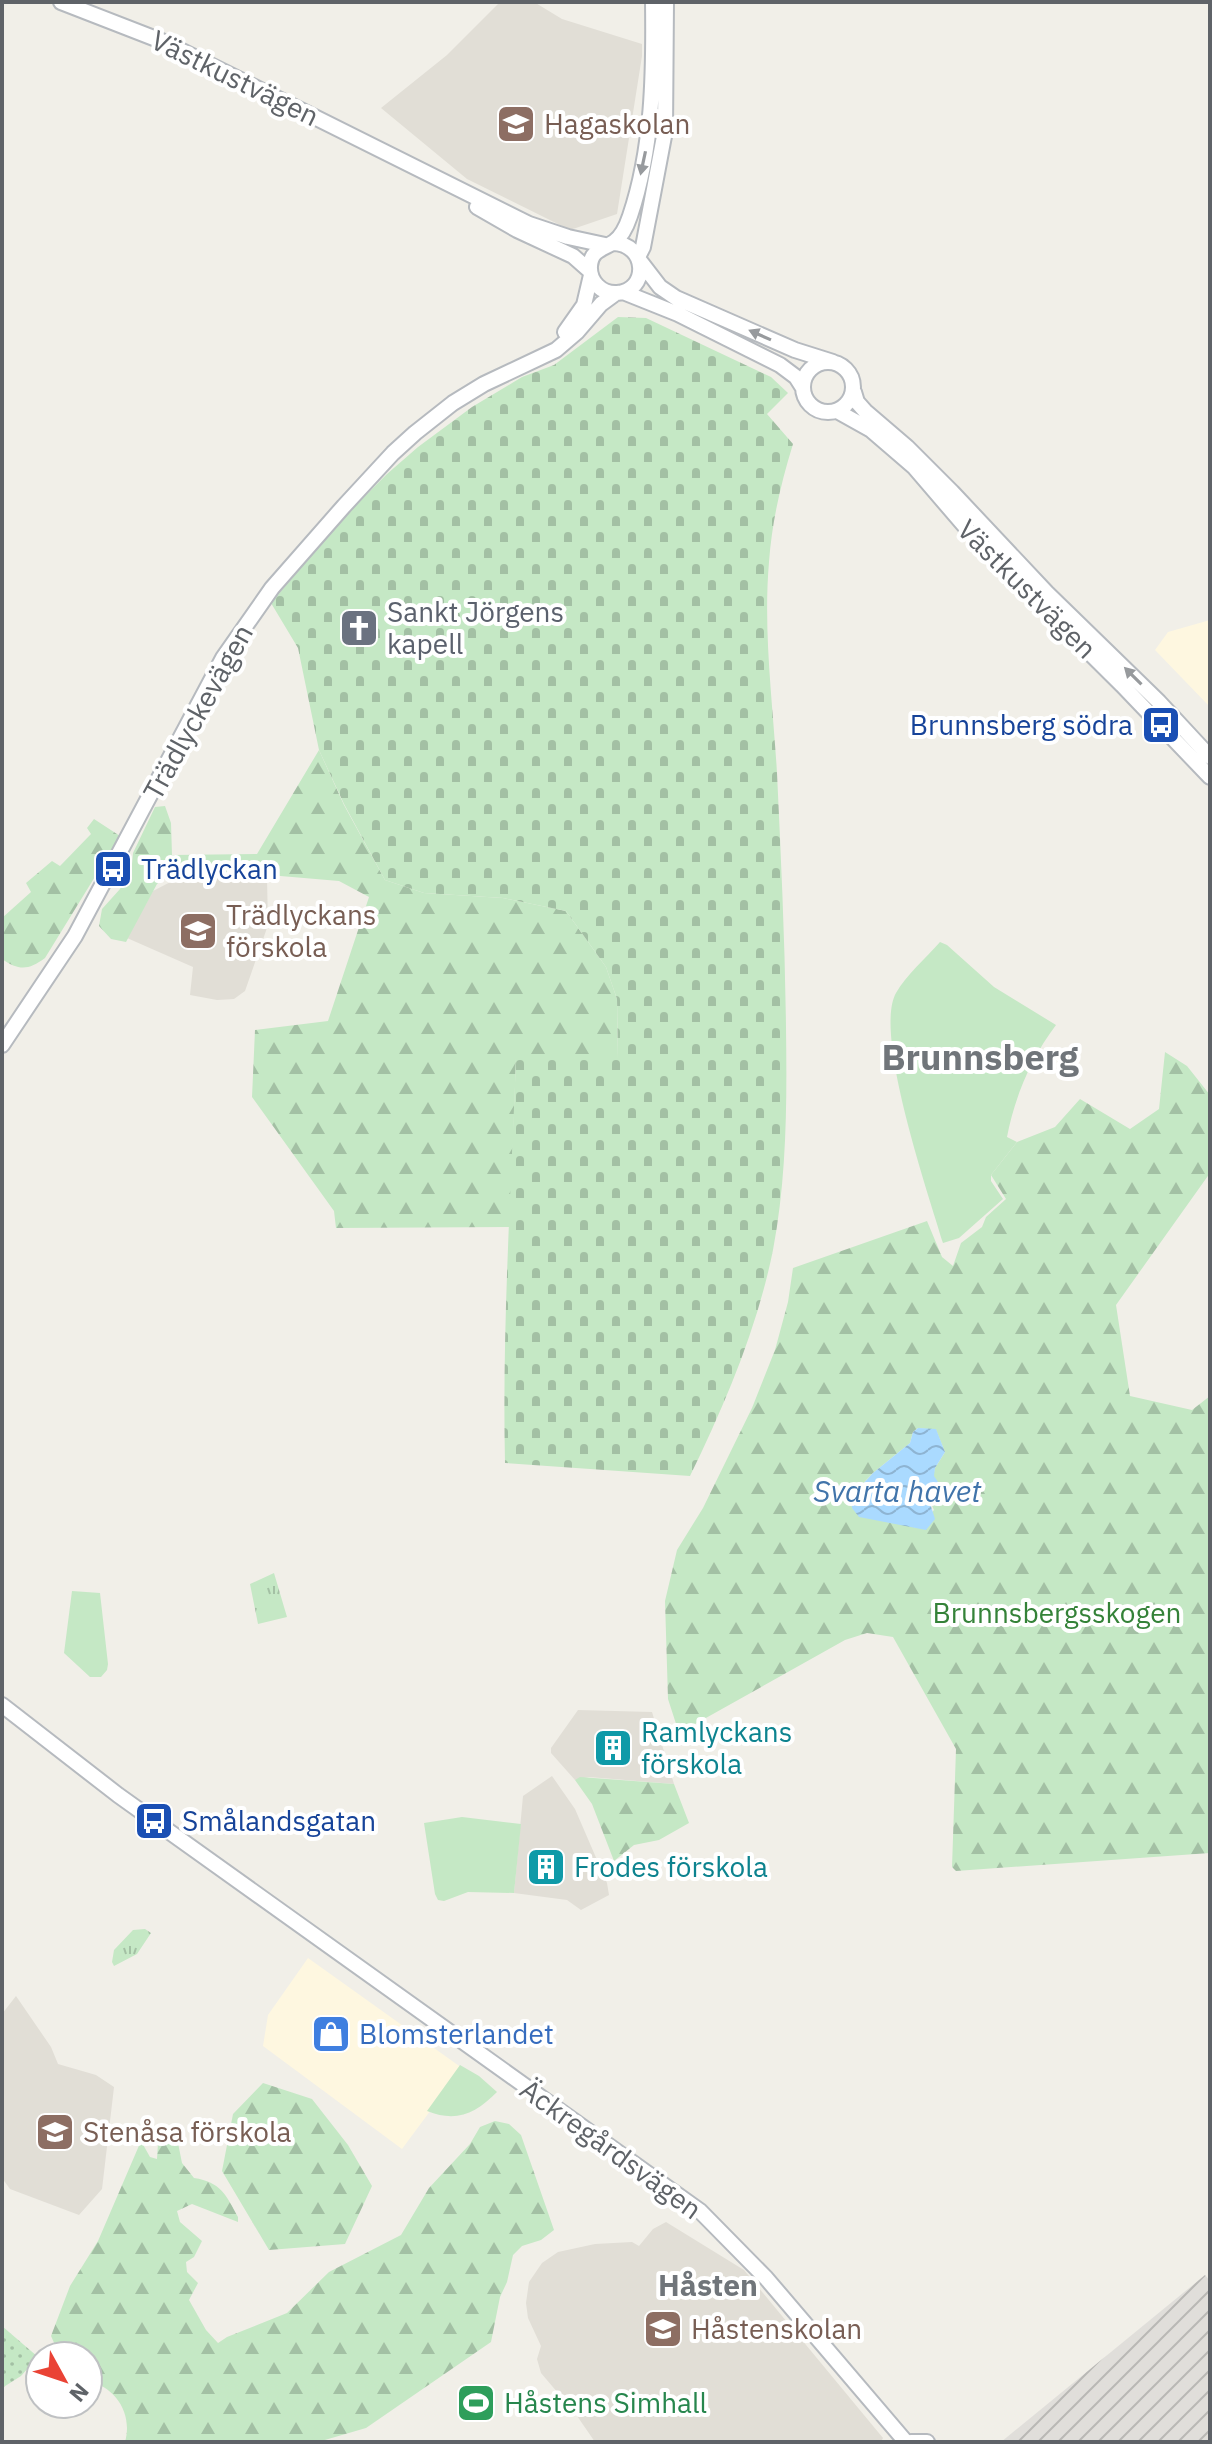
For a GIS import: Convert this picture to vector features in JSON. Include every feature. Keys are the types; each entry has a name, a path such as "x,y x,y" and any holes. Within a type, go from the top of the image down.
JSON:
{"street":[{"name":"Västkustvägen","path":"61,2 164,42 529,224 568,237 609,244"},
{"path":"609,244 628,246 653,280 667,293 795,350 840,365 851,376 854,392 845,407 827,413 814,408 805,398 796,377 780,365 678,314 600,289 590,273 593,255 625,228 631,215 645,152 652,94 653,2"},
{"path":"620,293 636,282 640,272 639,259 664,143 666,2"},
{"name":"Västkustvägen","path":"405,162 502,222 573,256 590,273"},
{"name":"Trädlyckevägen","path":"522,365 562,336 574,322 584,305 590,273"},
{"name":"Trädlyckevägen","path":"2,1045 75,936 219,664 247,619 302,552 393,453 453,403 567,341 601,304 620,293"},
{"path":"803,388 812,368 833,362"},
{"name":"Västkustvägen","path":"854,392 857,402 865,411 952,492 1026,572 1159,702 1210,757"},
{"name":"Västkustvägen","path":"837,411 871,430 923,476 981,545 1210,777"},
{"name":"Äckregårdsvägen","path":"2,1705 118,1795 700,2211 766,2278 908,2442 927,2442"}],"shaded area":[{"name":"Hagaskolan","path":"500,2 534,2 562,19 642,44 617,214 570,230 467,179 381,108 447,55"},
{"path":"1210,620 1210,707 1155,650 1168,632"},
{"name":"Trädlyckans förskola","path":"184,875 267,878 268,925 245,991 234,999 217,1000 190,995 193,967 127,938 153,891"},
{"path":"578,1710 652,1712 674,1784 589,1777 575,1780 551,1753 551,1748"},
{"path":"552,1776 575,1809 607,1883 609,1895 581,1910 567,1900 514,1893 523,1796"},
{"path":"308,1958 462,2068 402,2149 263,2046 268,2015"},
{"name":"Stenåsa förskola","path":"16,1996 51,2047 58,2064 96,2075 114,2087 102,2189 79,2215 10,2189 2,2178 2,2014"},
{"name":"Håstenskolan","path":"666,2222 744,2270 883,2438 881,2442 595,2442 541,2373 537,2359 541,2346 528,2318 526,2303 529,2282 542,2263 558,2252 595,2244 632,2242 639,2246 653,2229"},
{"path":"1205,2275 1210,2281 1210,2442 1001,2442"}],"green space":[{"path":"618,317 646,318 771,377 788,393 767,414 793,444 775,517 767,588 783,900 784,1166 773,1250 758,1309 727,1394 690,1476 505,1463 506,1311 516,1058 618,1058 617,999 606,967 566,911 503,898 424,893 385,880 319,750 298,648 271,603 345,516 418,447 472,407 522,377 554,365"},
{"path":"319,750 344,805 385,880 424,893 503,898 566,911 606,967 617,999 618,1058 516,1059 510,1227 336,1228 334,1211 252,1097 255,1030 328,1021 369,897 339,881 175,867 157,884 126,942 111,939 99,926 102,909 120,889 155,807 165,806 171,823 172,855 257,854"},
{"path":"94,819 120,836 45,958 24,968 8,963 2,959 2,918 31,892 26,883 52,861 60,866 91,834 87,828"},
{"path":"940,942 994,987 1056,1025 1025,1078 1015,1107 1007,1137 1017,1142 991,1175 991,1181 1003,1199 959,1238 943,1243 897,1077 891,1014 900,986"},
{"name":"Brunnsbergsskogen","path":"1165,1052 1187,1066 1210,1095 1210,1173 1116,1305 1130,1396 1192,1410 1210,1396 1210,1853 956,1871 952,1867 956,1749 893,1637 867,1633 845,1640 679,1733 668,1699 665,1601 677,1550 703,1508 752,1408 775,1350 788,1302 793,1268 927,1221 942,1257 953,1266 961,1243 982,1227 986,1217 1006,1199 991,1175 1017,1142 1055,1127 1080,1099 1130,1129 1159,1109","holes":["918,1428 936,1430 945,1452 935,1468 928,1497 934,1510 917,1528 852,1508 851,1496 873,1473 910,1443 913,1432"]},
{"path":"274,1573 287,1617 258,1624 250,1584"},
{"path":"72,1591 100,1593 108,1664 101,1677 90,1677 64,1653"},
{"path":"580,1777 674,1784 689,1823 659,1840 634,1845 614,1861 592,1804 575,1780"},
{"path":"462,1817 521,1824 514,1893 468,1892 444,1901 438,1900 424,1823"},
{"path":"145,1929 151,1933 137,1954 114,1966 114,1950 133,1930"},
{"path":"460,2065 497,2092 481,2106 465,2114 448,2116 427,2111"},
{"path":"263,2083 312,2099 348,2145 372,2186 345,2244 269,2250 222,2171 233,2114"},
{"path":"495,2121 509,2124 521,2135 554,2230 541,2240 522,2246 513,2255 491,2342 366,2428 318,2442 125,2442 127,2422 124,2412 120,2403 104,2387 104,2340 53,2340 51,2336 70,2286 98,2241 141,2141 150,2157 157,2159 158,2143 162,2139 178,2143 182,2163 194,2178 217,2186 238,2217 238,2222 192,2204 177,2211 180,2222 202,2241 194,2257 186,2262 187,2272 198,2283 189,2300 206,2330 218,2343 287,2313 329,2272 401,2235 429,2188 470,2144 480,2127"},
{"path":"2,2326 24,2345 24,2373 2,2388"}],"water":[{"name":"Svarta havet","path":"918,1428 936,1429 945,1452 935,1468 937,1488 928,1497 935,1519 926,1530 859,1517 852,1508 851,1497 873,1473 910,1443 913,1432"}],"place":[{"name":"Hagaskolan","path":"516,124"},
{"name":"Sankt Jörgens kapell","path":"359,628"},
{"name":"Brunnsberg södra","path":"1161,725"},
{"name":"Trädlyckan","path":"113,869"},
{"name":"Trädlyckans förskola","path":"198,931"},
{"name":"Ramlyckans förskola","path":"613,1748"},
{"name":"Smålandsgatan","path":"154,1821"},
{"name":"Frodes förskola","path":"546,1867"},
{"name":"Blomsterlandet","path":"331,2034"},
{"name":"Stenåsa förskola","path":"55,2132"},
{"name":"Håstenskolan","path":"663,2329"},
{"name":"Håstens Simhall","path":"476,2403"}],"district":[{"name":"Brunnsberg","path":"980,1057"},
{"name":"Håsten","path":"708,2286"}]}
